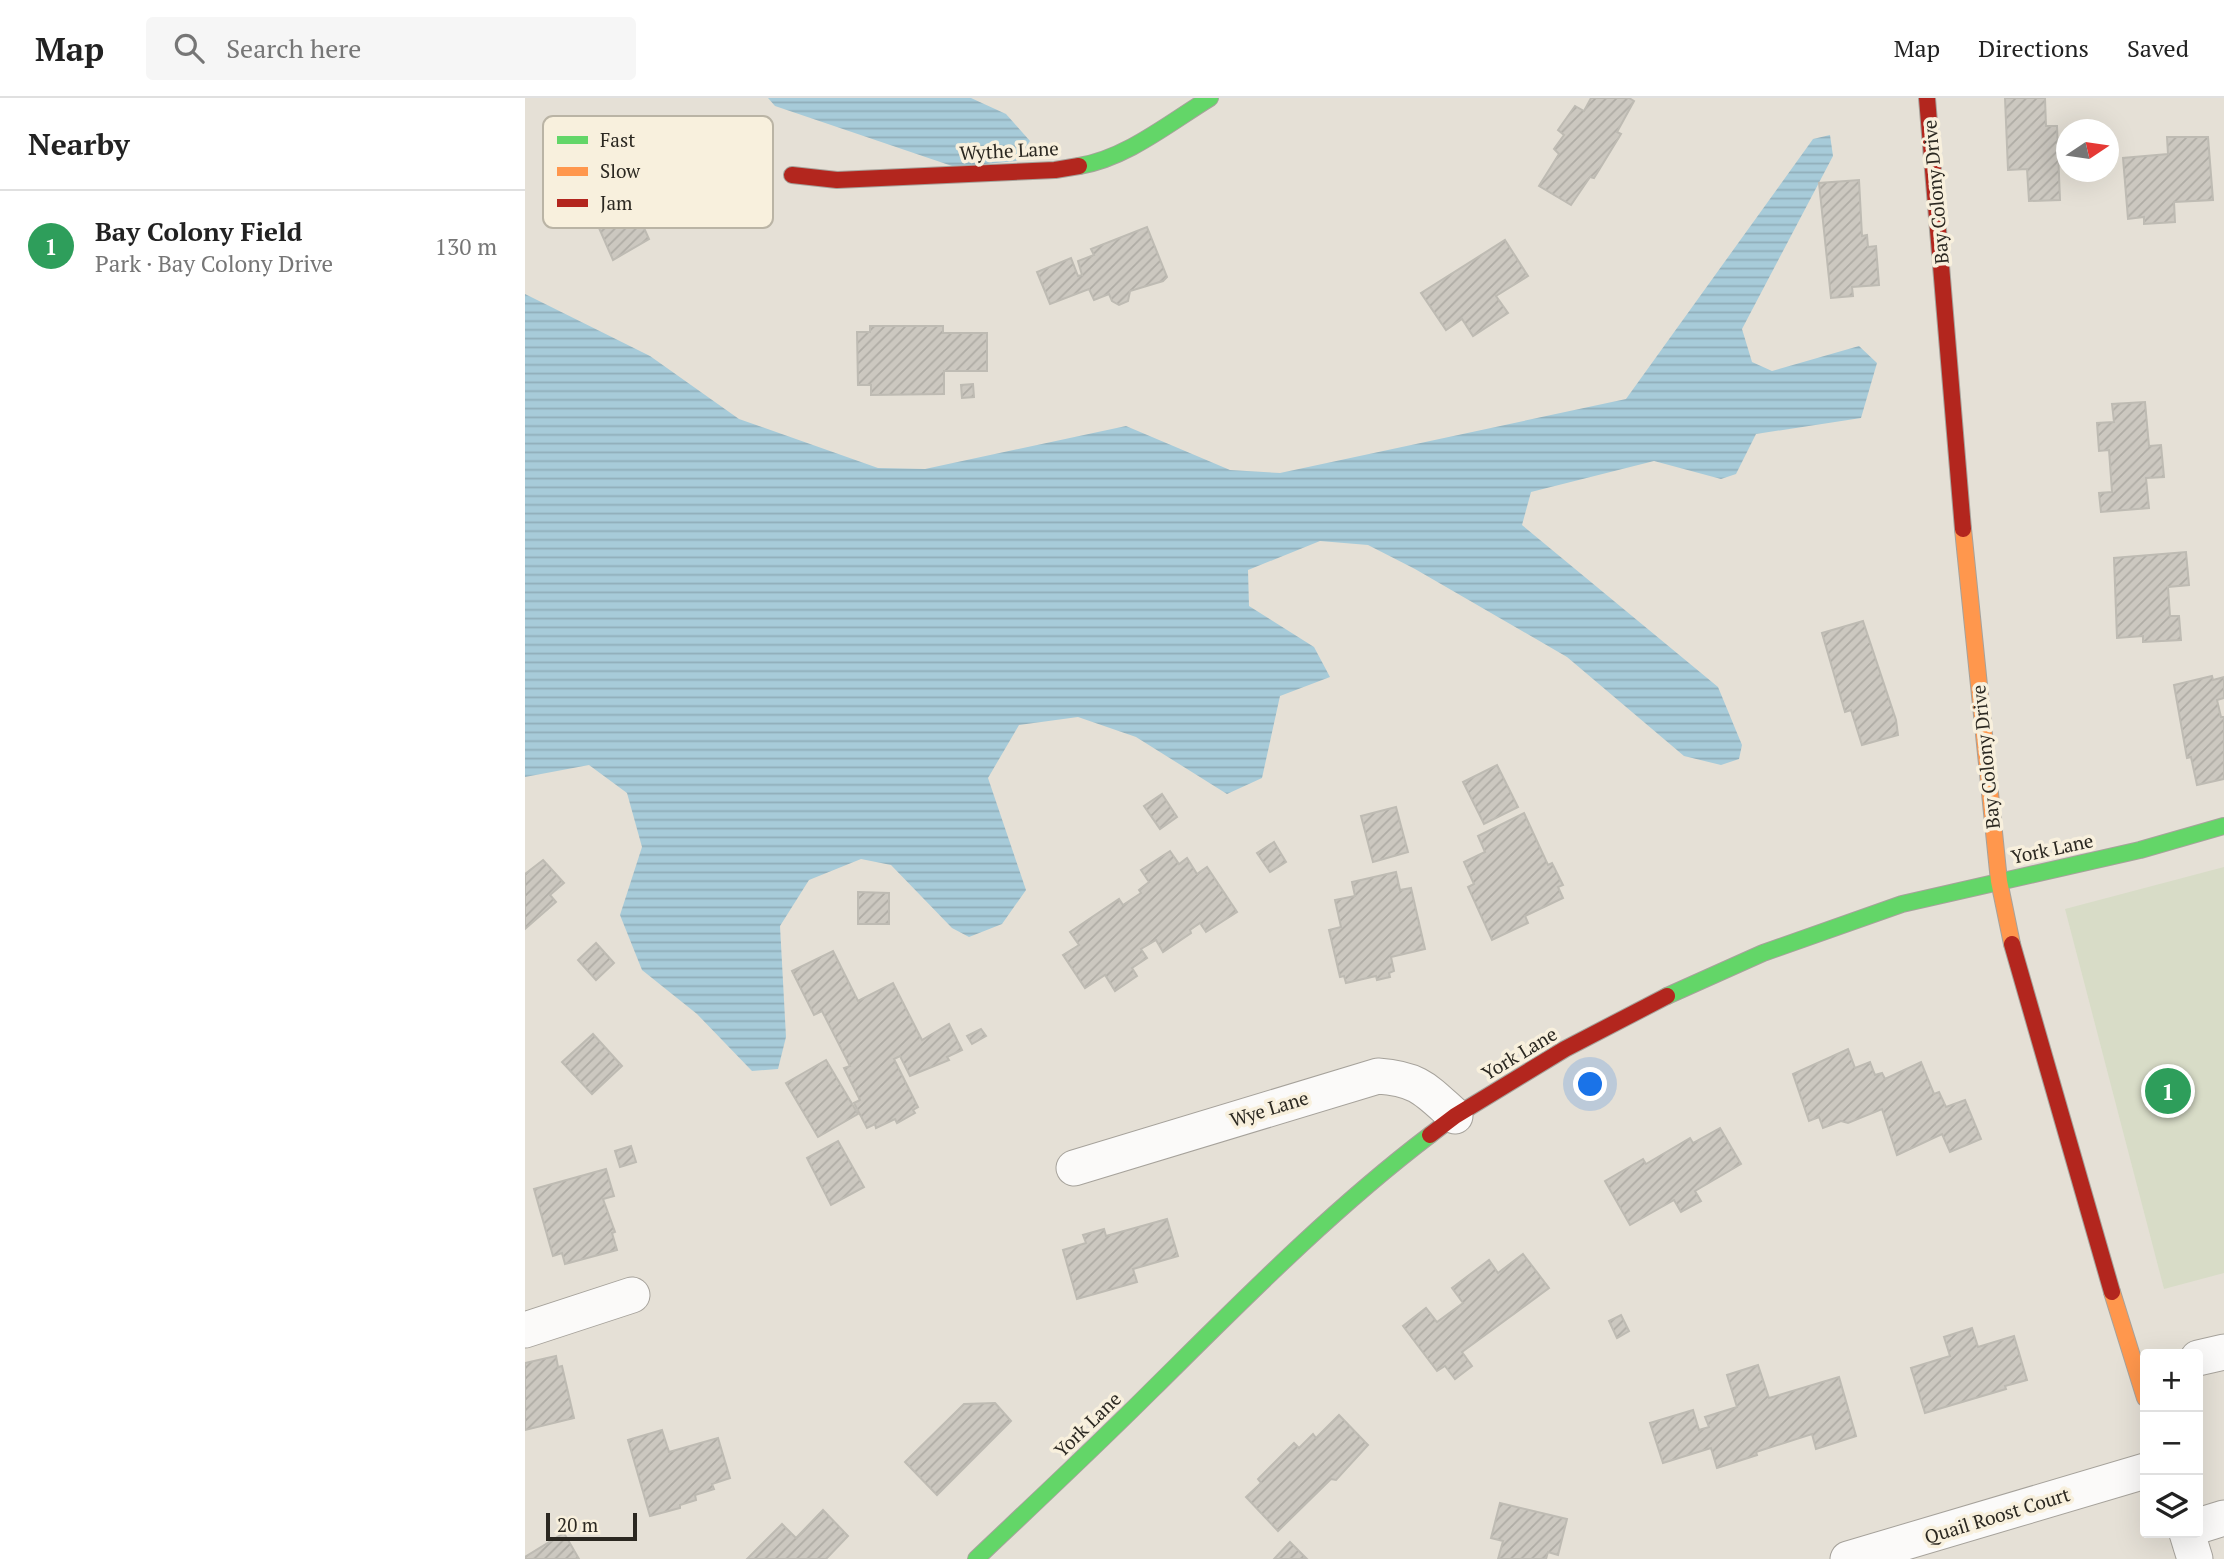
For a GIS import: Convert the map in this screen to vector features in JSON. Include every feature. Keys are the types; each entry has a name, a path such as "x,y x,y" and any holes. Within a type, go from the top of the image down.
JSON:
{"street":[{"name":"Wythe Lane","path":"792,175 837,180 1055,170 1092,164 1127,150 1210,98"},
{"name":"Bay Colony Drive","path":"1927,98 1966,573 1999,881 2017,968 2101,1258 2140,1373"},
{"name":"York Lane","path":"976,1559 1099,1443 1224,1319 1379,1174 1455,1116 1587,1037 1652,1003 1763,953 1902,904 2140,850 2224,826"},
{"name":"Wye Lane","path":"1074,1168 1378,1076 1401,1077 1422,1086 1455,1116"},
{"path":"525,1329 632,1295"},
{"path":"2203,1357 2224,1352"},
{"name":"Quail Roost Court","path":"1848,1559 2140,1472"},
{"path":"2203,1524 2224,1518"},
{"path":"2189,1538 2195,1559"}],"green space":[{"path":"2224,867 2224,1273 2164,1289 2065,909"}],"water":[{"path":"768,98 971,98 1006,114 1030,141 1016,161 955,167 775,106"},
{"path":"1830,135 1833,156 1742,329 1752,362 1772,371 1859,346 1877,363 1861,418 1756,434 1736,474 1721,479 1654,461 1531,492 1522,525 1718,687 1742,745 1739,759 1721,765 1684,756 1567,657 1415,569 1368,545 1320,541 1248,570 1249,606 1314,647 1330,677 1280,696 1262,778 1227,794 1136,737 1078,717 1019,725 988,778 1026,890 1002,924 969,937 952,928 891,865 861,859 809,880 780,926 786,1037 778,1069 752,1071 697,1014 642,970 620,915 642,847 627,793 589,765 525,777 525,294 650,356 739,419 878,468 925,469 1126,426 1230,470 1280,473 1626,399 1813,139"}],"building":[{"path":"1591,98 1629,98 1634,101 1617,132 1621,134 1594,178 1590,177 1571,205 1539,186 1559,154 1554,149 1564,135 1558,130 1575,106 1584,111"},
{"path":"2005,98 2045,98 2046,126 2056,126 2056,182 2059,182 2060,200 2029,201 2027,169 2008,170"},
{"path":"2167,137 2208,137 2213,200 2174,202 2175,222 2144,224 2144,217 2128,219 2123,158 2168,154"},
{"path":"1859,180 1862,236 1867,235 1868,247 1876,246 1879,285 1852,287 1853,296 1831,298 1819,183"},
{"path":"1147,227 1167,277 1163,281 1130,291 1128,301 1119,305 1112,301 1109,294 1094,300 1089,289 1050,304 1037,272 1071,258 1078,276 1082,275 1078,261 1094,255 1091,249"},
{"path":"599,228 644,228 649,239 613,260"},
{"path":"1505,240 1528,276 1496,296 1508,313 1473,336 1462,319 1446,330 1421,293"},
{"path":"870,326 943,326 943,333 987,333 987,371 944,371 944,394 871,395 871,385 858,385 857,332 870,332"},
{"path":"973,384 974,397 962,398 961,385"},
{"path":"2145,402 2149,446 2161,445 2164,477 2146,478 2149,508 2101,512 2099,493 2112,492 2109,450 2099,451 2097,423 2114,422 2112,404"},
{"path":"2186,552 2189,585 2168,587 2170,616 2179,616 2181,640 2143,642 2143,636 2117,638 2114,558"},
{"path":"1863,621 1896,720 1898,735 1862,745 1851,710 1845,712 1822,633"},
{"path":"2212,676 2213,680 2224,677 2224,698 2217,700 2221,717 2224,717 2224,779 2197,785 2191,757 2187,758 2174,685"},
{"path":"1497,765 1518,807 1484,824 1463,782"},
{"path":"1162,794 1177,817 1160,829 1144,806"},
{"path":"1396,807 1408,852 1373,862 1361,816"},
{"path":"1524,813 1548,865 1552,863 1563,885 1558,887 1563,898 1525,916 1528,923 1492,940 1468,887 1474,884 1464,862 1485,852 1478,836"},
{"path":"1274,842 1286,862 1270,872 1257,853"},
{"path":"1170,851 1179,864 1187,858 1197,874 1207,867 1237,912 1206,932 1200,923 1190,930 1191,933 1163,952 1156,940 1141,949 1147,958 1132,968 1137,976 1115,991 1105,975 1085,988 1063,955 1079,945 1070,932 1119,899 1123,905 1141,893 1139,890 1149,882 1141,870"},
{"path":"543,860 564,883 550,895 556,902 525,929 525,874"},
{"path":"1396,872 1400,890 1411,888 1425,949 1391,957 1394,971 1389,973 1390,977 1377,980 1376,976 1346,983 1344,976 1340,977 1329,930 1341,927 1335,900 1355,896 1352,882"},
{"path":"858,892 889,893 889,924 858,924"},
{"path":"596,943 614,963 596,980 578,960"},
{"path":"833,951 858,1001 893,983 922,1040 949,1024 962,1050 947,1057 949,1060 910,1076 900,1056 894,1059 918,1107 913,1110 915,1113 897,1123 895,1119 876,1128 875,1124 867,1128 854,1103 860,1100 844,1068 850,1066 822,1011 814,1015 792,971"},
{"path":"981,1029 986,1036 972,1044 967,1036"},
{"path":"593,1034 622,1066 592,1094 562,1062"},
{"path":"1848,1049 1855,1068 1870,1062 1875,1075 1882,1073 1885,1079 1921,1062 1934,1094 1939,1092 1946,1107 1965,1100 1981,1139 1950,1152 1942,1134 1897,1155 1882,1109 1848,1123 1841,1121 1823,1128 1819,1117 1809,1121 1793,1074"},
{"path":"826,1060 858,1114 818,1137 786,1083"},
{"path":"1720,1128 1741,1164 1695,1191 1701,1201 1681,1212 1674,1200 1630,1225 1605,1181 1643,1159 1646,1164 1690,1138 1693,1143"},
{"path":"838,1141 864,1187 831,1205 807,1158"},
{"path":"631,1146 636,1162 620,1167 615,1151"},
{"path":"606,1169 614,1196 603,1199 615,1232 612,1233 617,1250 565,1264 562,1253 553,1256 534,1189"},
{"path":"1167,1219 1178,1256 1133,1269 1137,1282 1077,1299 1063,1250 1086,1243 1083,1235 1104,1229 1106,1236"},
{"path":"1523,1254 1549,1288 1462,1352 1472,1366 1455,1379 1445,1366 1437,1371 1403,1326 1426,1308 1437,1322 1463,1303 1452,1288 1489,1260 1498,1273"},
{"path":"1621,1315 1629,1331 1617,1338 1609,1321"},
{"path":"1972,1328 1978,1347 2014,1336 2027,1380 1925,1413 1911,1368 1950,1356 1944,1337"},
{"path":"556,1356 558,1367 562,1366 574,1418 525,1430 525,1363"},
{"path":"1758,1365 1769,1398 1839,1377 1856,1436 1816,1449 1812,1434 1717,1468 1711,1448 1663,1463 1650,1423 1693,1410 1699,1430 1709,1427 1705,1417 1737,1407 1727,1375"},
{"path":"995,1403 1011,1421 937,1495 905,1462 964,1404"},
{"path":"1339,1415 1368,1445 1336,1480 1331,1479 1278,1531 1246,1497 1261,1483 1258,1479 1294,1443 1299,1448 1313,1434 1316,1438"},
{"path":"662,1430 669,1452 718,1438 730,1478 712,1484 714,1489 695,1495 696,1500 680,1505 680,1508 650,1516 628,1440"},
{"path":"1500,1503 1567,1519 1558,1555 1548,1552 1546,1559 1498,1559 1503,1541 1491,1538"},
{"path":"823,1510 848,1536 826,1559 747,1559 782,1524 796,1538"},
{"path":"564,1533 579,1559 525,1559 525,1557"},
{"path":"1290,1542 1307,1559 1274,1559"}],"traffic: fast":[{"path":"1079,166 1097,162 1131,148 1210,98"},
{"path":"1667,996 1763,953 1902,904 2140,850 2224,826"},
{"path":"976,1559 1287,1258 1393,1164 1430,1135"}],"traffic: slow":[{"path":"1963,529 1999,881 2012,944"},
{"path":"2112,1292 2140,1382"}],"traffic: jam":[{"path":"1927,98 1963,529"},
{"path":"792,175 837,180 1055,170 1079,166"},
{"path":"2012,944 2112,1292"},
{"path":"1430,1135 1455,1116 1565,1049 1667,996"}],"place":[{"name":"Bay Colony Field","path":"2168,1091"}]}
